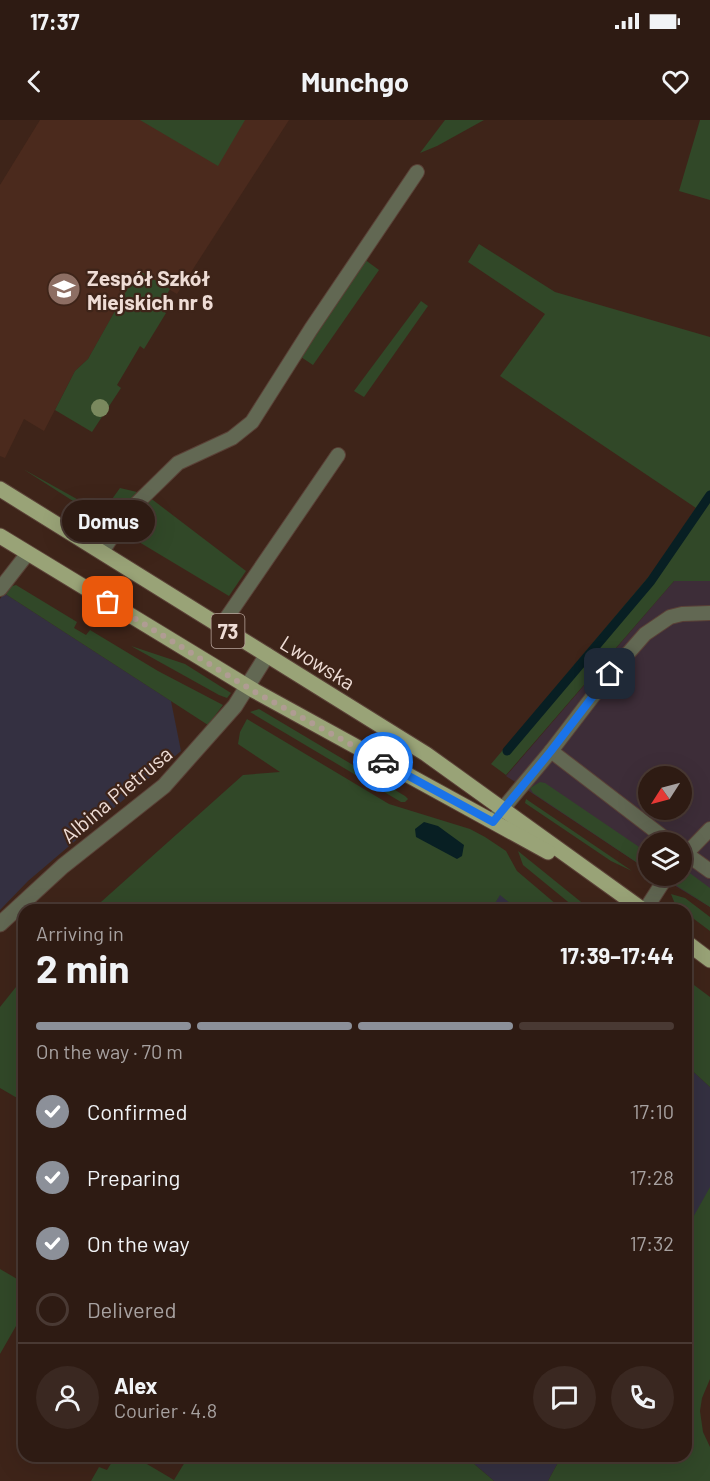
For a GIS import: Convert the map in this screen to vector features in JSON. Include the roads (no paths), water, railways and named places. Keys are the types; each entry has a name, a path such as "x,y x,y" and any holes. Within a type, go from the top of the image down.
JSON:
{"main road":[{"name":"Lwowska","path":"0,489 426,754 635,904"},
{"name":"Lwowska","path":"0,536 248,687 605,883"},
{"path":"692,946 710,960"}],"street":[{"name":"Albina Pietrusa","path":"22,904 63,866 164,786 235,706 267,655"},
{"name":"Albina Pietrusa","path":"0,924 18,907"}],"lane":[{"path":"102,552 128,512 178,463 232,438 252,422 317,320 417,172"},
{"path":"221,626 338,455"},
{"path":"0,589 28,553"},
{"path":"493,822 610,674 645,634 670,617 710,613"},
{"path":"551,751 657,832"},
{"path":"692,845 710,829"},
{"path":"692,860 710,871"},
{"path":"648,904 660,886"}],"water":[{"path":"424,822 438,826 464,845 462,856 457,859 416,837 415,829"}],"waterway":[{"path":"507,751 651,581 710,495"}],"place":[{"name":"Zespół Szkół Miejskich nr 6","path":"64,289"},
{"name":"Domus","path":"108,602"}]}
